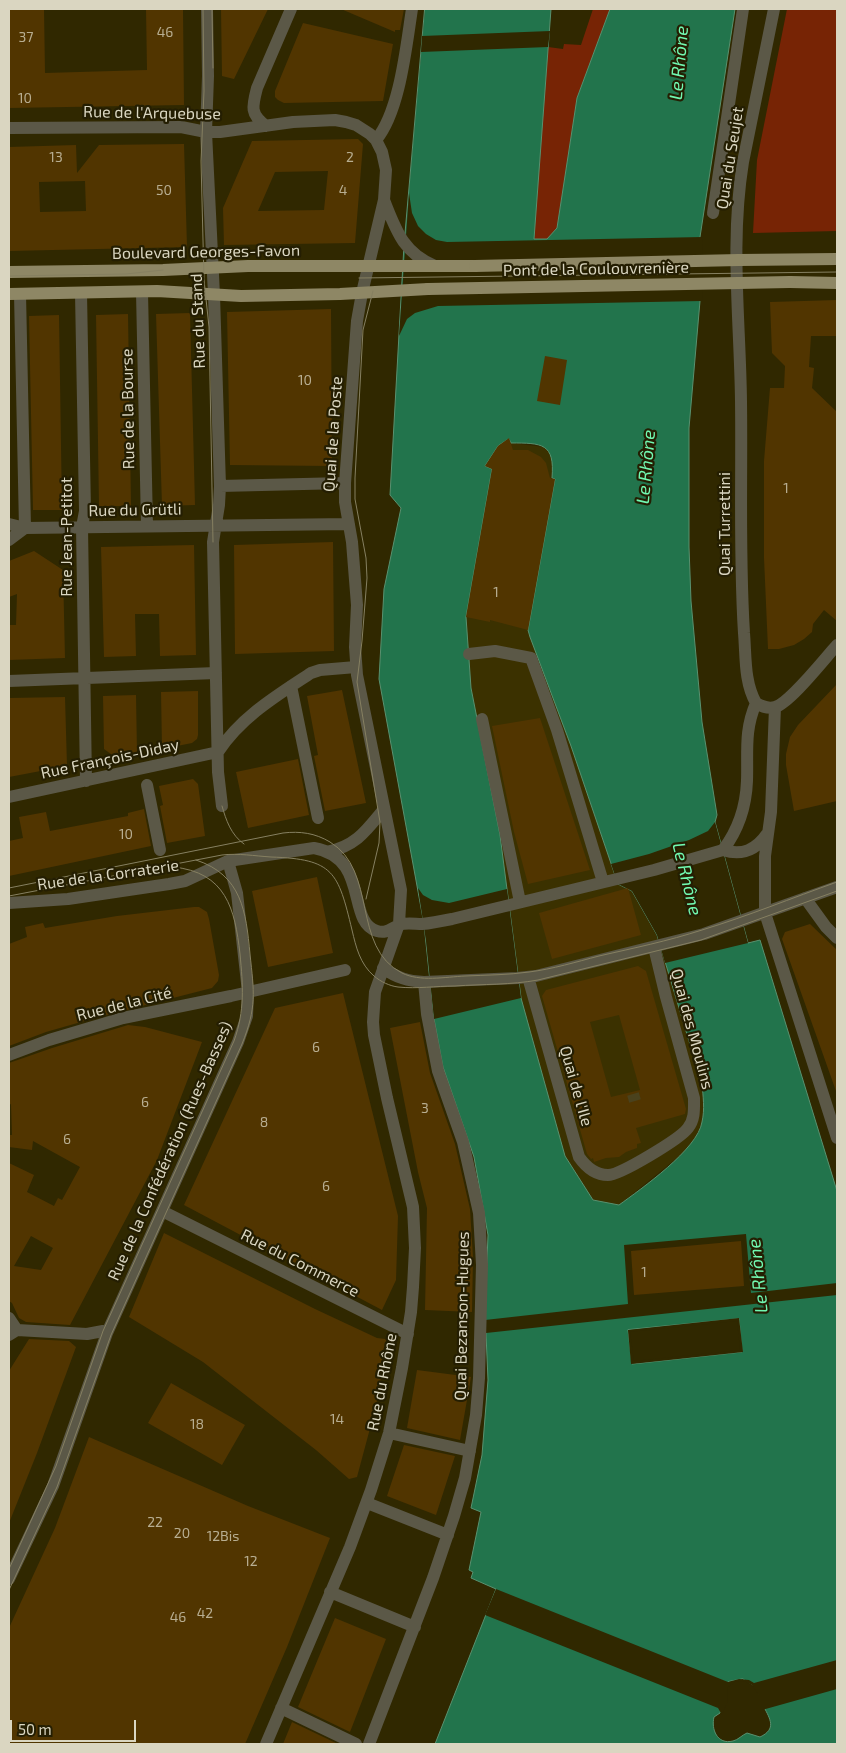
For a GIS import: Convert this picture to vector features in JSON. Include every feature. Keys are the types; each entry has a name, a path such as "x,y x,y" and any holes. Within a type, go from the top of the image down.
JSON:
{"main road":[{"name":"Pont de la Coulouvrenière","path":"403,266 837,259"},
{"name":"Boulevard Georges-Favon","path":"9,272 403,266"},
{"name":"Pont de la Coulouvrenière","path":"362,293 402,289 790,282 837,283"},
{"path":"14,294 142,292 241,296 362,293"}],"street":[{"name":"Rue du Stand","path":"207,9 206,132 214,295 220,486 213,542 218,752 222,806"},
{"path":"266,126 256,117 253,110 253,102 257,88 292,9"},
{"path":"376,140 387,126 394,106 412,9"},
{"path":"712,213 743,9"},
{"name":"Quai du Seujet","path":"740,344 736,285 736,234 739,188 774,9"},
{"name":"Rue de l'Arquebuse","path":"9,128 181,127 206,132 231,132 293,122 335,120 364,129 376,140"},
{"name":"Quai de la Poste","path":"376,140 385,161 384,200 357,321 345,502 357,605 356,667 401,890 399,924"},
{"path":"384,200 395,229 404,245 424,262 436,266"},
{"name":"Rue de la Bourse","path":"142,292 147,526"},
{"name":"Rue Jean-Petitot","path":"81,293 85,511 82,527 86,781"},
{"path":"9,540 25,528 14,294"},
{"name":"Quai Turrettini","path":"740,344 741,583 748,678 751,694 756,703"},
{"path":"220,486 345,483"},
{"name":"Rue du Grütli","path":"9,524 25,528 349,524"},
{"path":"723,850 734,834 742,814 747,779 747,727 756,703 766,707 775,707 792,695 837,645"},
{"path":"469,654 495,651 530,658 558,730 603,882"},
{"path":"218,752 238,726 252,713 311,673 320,670 356,667"},
{"path":"9,681 216,673"},
{"path":"291,686 318,818"},
{"path":"775,707 771,812 764,856 765,913 837,1138"},
{"path":"482,719 515,903"},
{"name":"Rue François-Diday","path":"9,797 218,752"},
{"path":"147,785 160,850"},
{"path":"327,852 340,849 359,838 384,809"},
{"path":"327,852 341,860 349,872 364,921 370,928 378,932 387,932 399,924 424,924 452,919 616,879 723,850 734,854 759,845 768,830"},
{"name":"Rue de la Corraterie","path":"9,903 68,899 185,881 228,861 308,848 327,852"},
{"name":"Rue de la Confédération (Rues-Basses)","path":"9,1579 56,1477 107,1333 238,1042 247,1016 248,992 237,893 228,861"},
{"path":"383,968 409,981 523,978 704,934 837,887"},
{"path":"806,898 826,927 837,938"},
{"name":"Rue du Rhône","path":"266,1744 330,1592 381,1462 396,1404 408,1334 415,1248 413,1207 374,1035 373,1006 383,968 399,924"},
{"name":"Quai des Moulins","path":"621,1171 658,1150 688,1129 694,1115 694,1098 666,997 657,946"},
{"name":"Rue de la Cité","path":"9,1055 49,1040 123,1018 345,970"},
{"name":"Quai de l'Ile","path":"523,978 579,1157 586,1167 596,1172 608,1175 621,1171"},
{"name":"Quai Bezanson-Hugues","path":"369,1744 415,1627 448,1535 465,1478 479,1378 482,1265 479,1213 463,1142 438,1071 427,1014 427,982"},
{"name":"Rue du Commerce","path":"162,1211 408,1334"},
{"path":"9,1318 13,1332 87,1334 103,1331 107,1333"},
{"path":"389,1433 470,1451"},
{"path":"366,1503 448,1535"},
{"path":"330,1592 415,1627"},
{"path":"281,1708 356,1744"}],"shaded area":[{"path":"593,9 610,9 577,98 557,228 548,239 534,239 548,47 563,49 564,44 581,45"},
{"path":"787,9 837,9 837,231 753,233 757,160"},
{"path":"503,442 544,447 553,459 552,478 555,479 530,637 571,746 618,884 632,891 658,938 702,1084 704,1104 702,1124 695,1138 682,1154 619,1205 593,1200 565,1156 521,998 500,835 471,688 466,617 492,469 485,466 493,451"}],"water":[{"name":"Le Rhône","path":"425,9 551,9 534,239 547,239 557,228 577,98 610,9 735,9 700,237 700,301 689,428 691,601 702,722 717,815 715,822 748,943 760,940 837,1191 837,1744 435,1744 496,1589 471,1578 473,1572 469,1570 481,1512 471,1508 482,1455 488,1380 485,1311 488,1235 474,1157 443,1067 434,1019 424,924 379,679 384,589 401,508 390,495 404,245","holes":["509,439 511,443 544,447 549,452 552,478 555,479 528,630 530,637 571,746 618,884 632,891 657,935 702,1084 704,1107 698,1133 680,1156 667,1168 619,1205 593,1200 565,1156 521,998 500,835 471,688 466,617 492,469 485,466 498,446","739,1319 742,1352 632,1364 628,1330","743,1679 758,1688 771,1724 769,1731 760,1737 747,1733 727,1742 716,1735 713,1726 714,1717 720,1713 728,1682"]}],"pier":[{"path":"550,31 548,47 421,52 422,36"},
{"path":"409,193 412,213 418,226 436,240 447,242 703,237 702,301 438,306 415,313 407,319 399,336"},
{"path":"715,822 748,943 665,963 657,935 632,891 618,884 611,864 649,854 689,840 708,831"},
{"path":"418,888 423,895 432,900 449,903 507,889 521,998 434,1019 426,941"},
{"path":"746,1234 751,1293 837,1283 837,1295 486,1333 485,1320 628,1304 624,1245"},
{"path":"739,1318 743,1352 631,1364 628,1330","holes":["737,1321 740,1350 634,1361 630,1332"]},
{"path":"496,1589 728,1682 739,1679 749,1680 754,1683 837,1660 837,1689 762,1710 758,1694 752,1685 743,1681 735,1682 728,1687 727,1703 722,1715 718,1708 485,1615"}],"building":[{"path":"9,9 44,9 45,73 147,70 146,9 183,9 184,105 9,108"},
{"path":"221,9 268,9 234,79 222,76"},
{"path":"341,9 404,9 400,30 395,30 395,32"},
{"path":"303,23 393,44 383,101 284,103 278,100 275,97 275,91"},
{"path":"358,139 363,144 355,243 224,245 223,208 252,141","holes":["328,171 324,210 258,211 275,172"]},
{"path":"184,144 187,247 9,251 9,147 76,145 77,173 99,145","holes":["85,181 86,211 40,212 39,182"]},
{"path":"837,300 837,336 811,336 809,367 814,368 812,388 837,412 837,621 824,610 813,624 812,632 804,639 794,645 779,649 768,649 764,558 764,461 770,388 784,388 785,366 772,353 770,302"},
{"path":"331,309 332,466 230,465 227,312"},
{"path":"190,313 195,505 162,506 156,314"},
{"path":"128,314 131,506 99,506 96,315"},
{"path":"59,315 62,510 33,510 29,316"},
{"path":"545,356 567,360 560,405 537,401"},
{"path":"509,438 513,450 528,450 541,457 546,463 550,478 555,479 528,630 490,620 490,622 466,617 492,469 485,466 498,446"},
{"path":"333,542 334,651 235,654 234,545"},
{"path":"194,545 196,655 160,656 159,614 135,614 136,656 104,657 101,547"},
{"path":"34,551 63,570 65,658 9,660 9,625 16,625 17,594 9,597 9,561"},
{"path":"837,684 837,801 794,811 786,765 786,754 790,737 798,725"},
{"path":"342,690 366,803 325,811 314,756 318,755 307,696"},
{"path":"198,691 197,739 192,743 162,749 161,692"},
{"path":"136,695 137,753 115,757 104,749 103,696"},
{"path":"65,697 67,766 9,777 9,698"},
{"path":"540,718 590,870 528,884 514,832 492,726"},
{"path":"298,759 309,815 248,828 236,772"},
{"path":"193,779 198,784 205,836 167,843 160,806 163,805 159,786"},
{"path":"144,809 151,846 9,876 9,841 23,838 19,817 46,812 50,831 128,816 128,813"},
{"path":"317,877 333,953 268,967 252,891"},
{"path":"628,888 641,935 552,959 539,913"},
{"path":"199,907 207,912 209,919 219,975 218,981 212,988 87,1020 46,1032 9,1046 9,944 27,937 25,927 43,923 45,928 117,916"},
{"path":"810,924 837,950 837,1091 782,939 785,932"},
{"path":"638,966 646,971 686,1109 685,1114 636,1128 641,1143 637,1144 637,1148 619,1157 606,1158 594,1162 593,1158 591,1159 587,1154 542,996 546,990","holes":["619,1015 640,1090 611,1097 590,1022"]},
{"path":"343,993 398,1216 396,1280 382,1310 184,1205 275,1008"},
{"path":"420,1022 430,1073 455,1144 470,1209 473,1257 472,1312 425,1310 427,1208 418,1172 390,1028"},
{"path":"128,1025 145,1027 202,1042 157,1160 70,1325 26,1322 19,1318 12,1303 9,1301 9,1163 34,1175 27,1192 54,1206 58,1198 62,1200 80,1167 33,1141 32,1150 9,1147 9,1135 12,1135 11,1104 9,1105 9,1063","holes":["31,1236 53,1248 41,1270 14,1266"]},
{"path":"164,1233 315,1309 377,1338 385,1339 389,1347 385,1355 376,1406 357,1477 349,1479 316,1450 203,1362 129,1317"},
{"path":"741,1241 744,1286 634,1295 631,1251"},
{"path":"29,1339 69,1341 76,1347 9,1523 9,1371"},
{"path":"417,1370 471,1377 460,1440 407,1428"},
{"path":"171,1383 245,1425 222,1465 148,1423"},
{"path":"89,1437 248,1506 330,1538 287,1647 245,1744 9,1744 9,1628 55,1528"},
{"path":"404,1445 455,1456 436,1515 387,1496"},
{"path":"335,1618 386,1639 350,1732 298,1707"},
{"path":"292,1722 338,1744 283,1744"}],"tunnel":[{"path":"633,1094 635,1101"}],"tram line":[{"path":"203,9 204,91 201,161 204,280 209,327 213,542"},
{"path":"212,9 213,68"},
{"path":"9,276 126,274 163,270"},
{"path":"359,278 837,272"},
{"path":"366,899 379,843 380,822 357,682 367,578 366,558 355,499 355,478 363,330 373,291"},
{"path":"222,806 232,832 244,844"},
{"path":"9,888 283,833 307,833 330,842 345,855 354,871 360,889 369,928 376,946 386,961 409,976 433,978 521,973 564,965 689,934 837,882"},
{"path":"9,896 222,855 234,854 292,858 308,861 330,872 337,882 347,910 357,949 369,971 389,985 412,988 507,984 538,980 701,940 837,891"},
{"path":"9,1590 57,1487 111,1335 242,1044 250,1020 253,979 246,924 239,897 223,875 196,860"},
{"path":"9,1569 56,1466 103,1331 238,1030 242,1008 242,977 238,938 231,908 225,896 205,876 191,870 173,867"}]}
